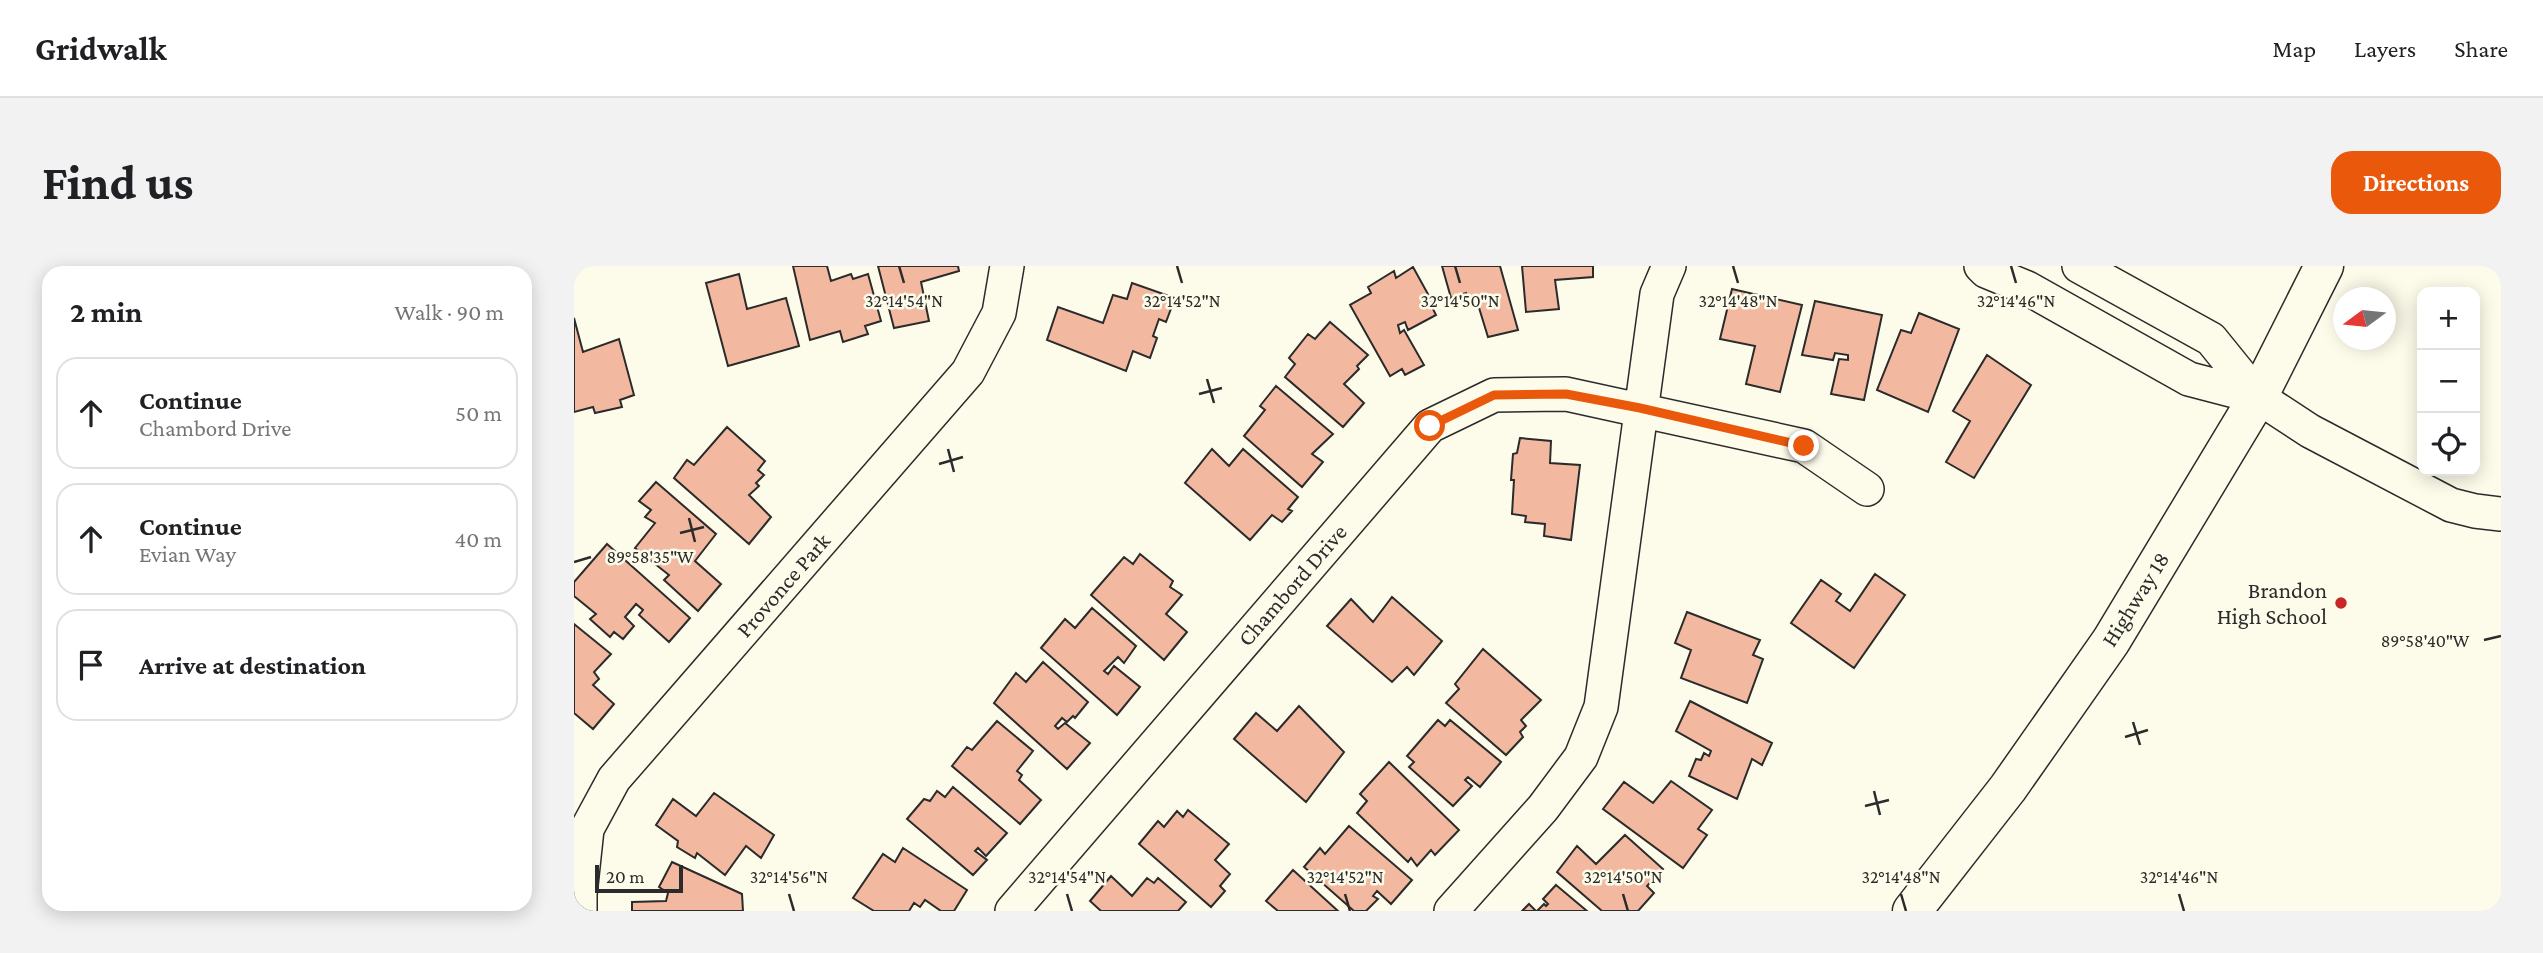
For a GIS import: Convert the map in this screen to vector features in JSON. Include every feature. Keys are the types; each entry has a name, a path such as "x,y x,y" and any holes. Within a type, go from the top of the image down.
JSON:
{"main road":[{"name":"Highway 18","path":"1912,911 2008,788 2111,641 2258,397 2324,266"}],"street":[{"name":"Provonce Park","path":"578,900 587,829 614,779 968,372 999,313 1007,266"},
{"path":"1451,911 1543,808 1581,757 1601,707 1657,294 1669,266"},
{"path":"1981,266 1986,271 2027,288 2189,379 2258,397"},
{"path":"2080,266 2211,339 2258,397 2310,431 2441,500 2475,511 2501,514"},
{"name":"Chambord Drive","path":"1013,911 1430,426 1494,395 1566,394 1640,408 1804,446 1867,489"}],"building":[{"path":"793,266 827,266 831,281 851,274 853,279 868,274 881,321 865,326 868,334 843,342 840,331 810,340"},
{"path":"878,266 958,266 959,271 921,282 929,321 894,328"},
{"path":"1442,266 1500,266 1518,330 1488,337 1476,298 1468,300 1466,293 1451,298"},
{"path":"1522,266 1593,266 1593,277 1555,280 1559,309 1526,312"},
{"path":"1413,267 1434,305 1432,307 1436,315 1408,330 1405,322 1398,325 1400,333 1404,330 1424,365 1405,375 1402,369 1390,376 1350,305 1371,293 1368,287 1394,271 1396,278"},
{"path":"739,274 747,309 786,298 799,346 728,366 706,283"},
{"path":"1132,283 1175,298 1166,322 1159,319 1153,336 1157,338 1150,358 1133,351 1126,371 1047,340 1058,307 1103,323 1113,295 1127,299"},
{"path":"1732,289 1802,305 1780,392 1746,384 1755,346 1720,339"},
{"path":"1815,301 1882,315 1864,400 1831,394 1839,359 1848,360 1848,355 1835,353 1833,360 1802,355"},
{"path":"1919,313 1959,329 1928,412 1877,390 1901,330 1911,333"},
{"path":"574,318 583,352 619,339 634,395 620,400 622,407 595,413 593,407 574,412"},
{"path":"1330,322 1368,355 1344,384 1364,403 1343,427 1285,377 1295,364 1289,358 1308,334 1315,339"},
{"path":"1987,355 2031,385 1974,478 1946,462 1970,421 1953,411"},
{"path":"1276,386 1333,434 1312,454 1323,462 1302,487 1244,436 1265,410 1260,406"},
{"path":"727,427 765,461 758,470 764,475 756,483 759,486 749,495 771,517 749,544 674,478 687,460 694,465"},
{"path":"1520,438 1551,441 1550,463 1580,465 1571,540 1544,536 1545,524 1525,522 1526,516 1512,514 1513,454 1517,453"},
{"path":"1212,449 1229,466 1243,449 1298,497 1288,509 1292,511 1282,522 1272,515 1250,540 1185,483"},
{"path":"656,482 716,534 695,561 721,584 698,611 664,580 669,575 635,548 655,523 645,517 651,510 639,501"},
{"path":"607,544 690,618 669,642 639,615 643,610 636,604 625,617 634,626 623,639 614,632 610,637 590,619 596,614 574,596 574,582"},
{"path":"1140,554 1173,581 1170,587 1182,595 1166,614 1187,632 1164,660 1091,595 1124,557 1133,564"},
{"path":"1875,574 1905,595 1854,668 1791,623 1821,580 1841,594 1836,601 1850,611"},
{"path":"1392,597 1442,641 1414,675 1407,667 1392,682 1327,626 1351,599 1373,622"},
{"path":"1092,608 1136,646 1124,663 1118,657 1104,671 1108,674 1114,666 1140,687 1117,715 1041,648 1065,619 1075,628"},
{"path":"1687,612 1760,640 1753,655 1763,659 1747,703 1681,678 1691,650 1675,643"},
{"path":"574,624 611,654 594,672 599,679 593,685 614,704 593,729 574,713"},
{"path":"1483,649 1541,700 1521,720 1526,726 1520,732 1523,737 1506,755 1446,703 1459,689 1455,684"},
{"path":"1043,662 1088,702 1075,718 1073,716 1067,722 1062,718 1055,726 1058,729 1065,723 1090,743 1067,769 994,703 1016,673 1026,682"},
{"path":"1690,701 1772,743 1762,765 1752,759 1737,799 1689,776 1696,759 1701,760 1704,753 1709,756 1711,751 1676,731"},
{"path":"1299,706 1344,752 1306,802 1234,739 1256,713 1277,731"},
{"path":"1438,720 1445,726 1450,720 1501,762 1480,787 1468,777 1465,780 1472,786 1453,806 1409,767 1414,762 1407,756"},
{"path":"997,721 1033,751 1017,771 1022,775 1019,780 1041,800 1020,824 952,766 967,747 972,750"},
{"path":"1389,762 1459,830 1435,855 1431,850 1417,866 1411,858 1408,862 1357,813 1367,801 1360,794"},
{"path":"1671,781 1712,810 1698,829 1707,835 1683,868 1603,809 1624,782 1653,803"},
{"path":"953,787 1007,833 986,856 978,848 975,851 987,860 973,875 907,819 924,799 930,801 937,791 945,797"},
{"path":"714,793 774,835 761,858 746,846 725,875 697,853 695,858 677,847 678,841 656,825 673,799 696,816"},
{"path":"1188,810 1229,844 1215,860 1230,874 1220,886 1225,891 1211,907 1139,844 1158,821 1164,827 1177,811 1183,817"},
{"path":"1349,826 1412,880 1391,904 1377,891 1373,896 1378,899 1366,911 1354,911 1304,867 1320,848 1325,854"},
{"path":"1625,835 1663,869 1647,886 1654,893 1638,911 1602,911 1557,872 1577,846 1596,864"},
{"path":"903,848 967,890 954,911 941,911 925,900 920,907 914,903 909,911 874,911 853,898 883,854 895,862"},
{"path":"672,862 742,894 743,911 632,911 632,902 666,901 668,893 659,887"},
{"path":"1293,870 1338,911 1278,911 1266,901"},
{"path":"1111,876 1132,896 1147,878 1154,883 1158,878 1186,902 1178,911 1101,911 1090,901"},
{"path":"1556,885 1587,911 1537,911 1544,904 1548,904 1543,899"},
{"path":"1529,904 1536,911 1522,911"}],"place":[{"name":"Brandon High School","path":"2341,603"}],"route":[{"path":"1430,426 1494,395 1566,394 1640,408 1804,446"}]}
